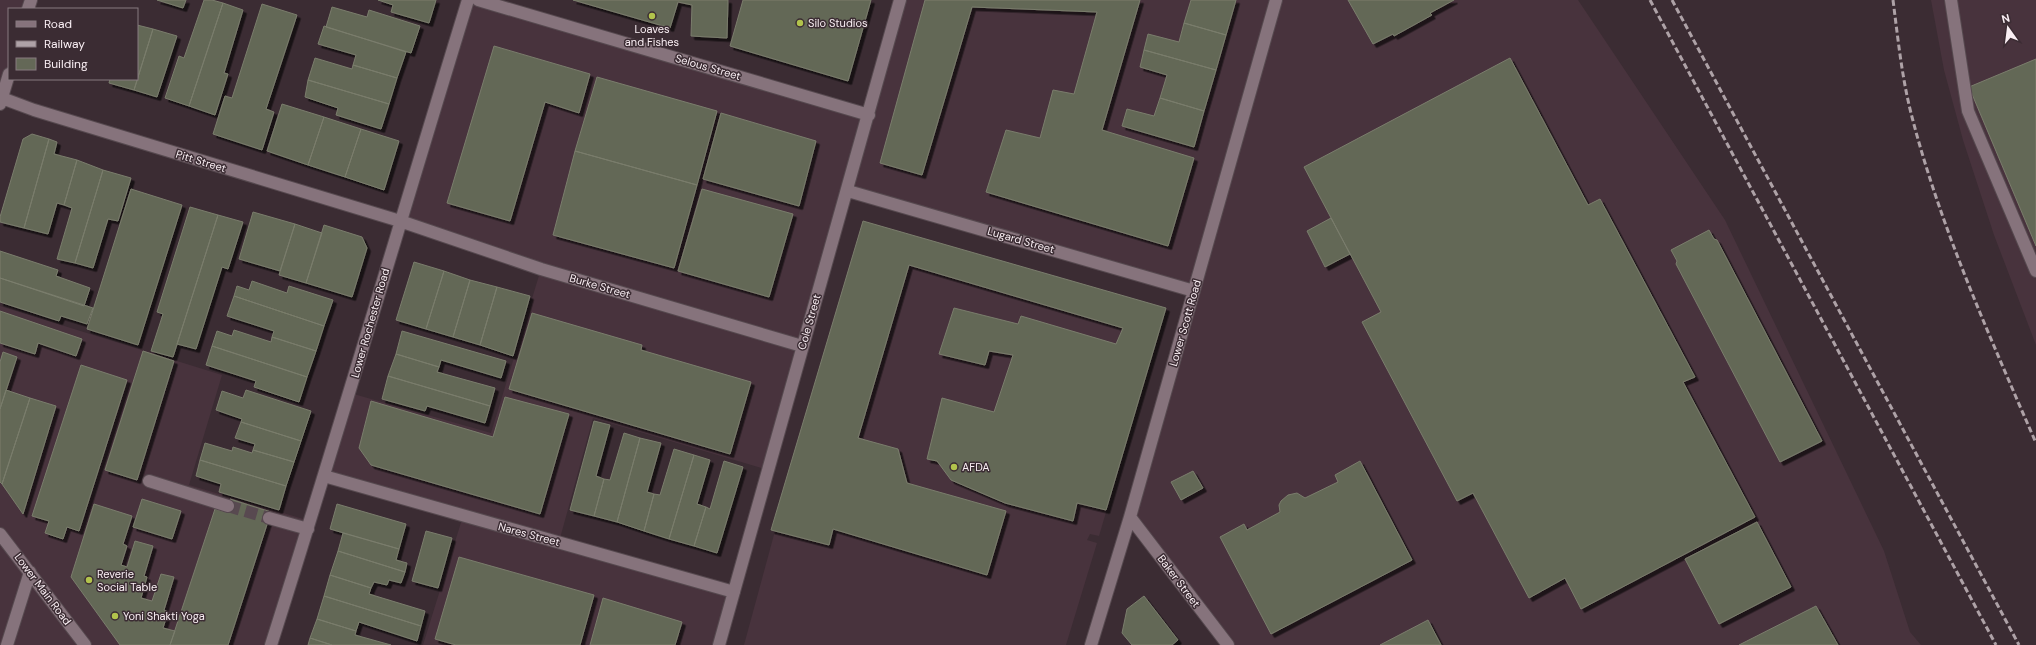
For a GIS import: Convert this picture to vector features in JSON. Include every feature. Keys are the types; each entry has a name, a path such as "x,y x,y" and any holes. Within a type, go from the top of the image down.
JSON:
{"street":[{"name":"Lower Rochester Road","path":"271,645 308,529 468,0"},
{"name":"Selous Street","path":"478,0 869,115"},
{"name":"Cole Street","path":"719,645 802,346 848,191 900,0"},
{"name":"Lower Scott Road","path":"1091,645 1130,517 1276,0"},
{"path":"1951,0 1968,111 2036,271"},
{"path":"1,101 8,77"},
{"name":"Pitt Street","path":"1,101 400,221"},
{"name":"Lugard Street","path":"848,191 1194,291"},
{"name":"Burke Street","path":"400,221 541,269 802,346"},
{"name":"Nares Street","path":"324,476 734,592"},
{"path":"149,481 228,506"},
{"name":"Baker Street","path":"1130,517 1228,645"},
{"path":"269,518 308,529"},
{"name":"Lower Main Road","path":"0,534 85,645"},
{"path":"7,645 30,572"}],"shaded area":[{"path":"0,0 31,0 28,8 8,8 8,77 0,104"},
{"path":"468,0 869,115 900,0 1578,0 1725,220 1884,551 1910,632 1921,645 1228,645 1130,517 1194,291 848,191 768,470 593,418 559,542 734,592 719,645 423,645 463,516 324,476 350,393 491,433 541,269 400,221"},
{"path":"1931,0 2036,0 2036,345 1994,235 1963,140 1944,70"},
{"name":"AFDA","path":"863,221 1166,308 1099,536 1090,534 1087,540 1097,543 1066,645 744,645 775,531 771,530"},
{"path":"0,306 222,375 189,485 310,521 271,645 0,645"}],"building":[{"path":"157,0 186,0 183,8"},
{"path":"204,0 212,0 223,3 189,106 165,98 179,56 184,58"},
{"path":"378,0 436,0 429,23 391,12 393,5"},
{"name":"Loaves and Fishes","path":"573,0 728,0 727,38 691,36 692,5 678,2 670,28"},
{"name":"Silo Studios","path":"743,0 871,0 848,81 730,46"},
{"path":"925,0 1140,0 1102,130 1194,158 1168,246 986,192 1006,130 1040,138 1053,90 1074,94 1097,12 972,7 922,175 880,163"},
{"path":"1191,0 1236,0 1226,35 1184,23"},
{"path":"1348,0 1454,0 1430,13 1432,15 1394,36 1393,34 1373,44"},
{"path":"223,3 243,10 224,73 228,74 215,115 189,106"},
{"path":"262,4 297,15 266,109 274,112 262,150 213,134 225,96 232,98"},
{"path":"332,7 367,17 369,10 420,26 411,53 326,27"},
{"path":"1184,23 1226,35 1216,70 1144,50 1148,34 1179,42"},
{"path":"138,25 153,29 138,77"},
{"path":"324,26 406,52 397,78 353,65 356,55 318,44"},
{"path":"153,29 177,36 157,97 134,90"},
{"path":"494,46 590,74 579,113 545,102 510,221 447,203"},
{"path":"1144,50 1216,70 1204,111 1160,98 1167,75 1140,67"},
{"path":"315,58 352,69 353,65 397,78 389,104 308,80"},
{"path":"1510,58 1588,205 1600,199 1695,377 1683,382 1755,517 1581,609 1565,578 1529,598 1473,493 1457,501 1362,322 1381,312 1304,167"},
{"path":"2036,59 2036,246 1969,87"},
{"path":"597,77 717,111 697,185 575,151"},
{"path":"110,80 137,80 134,90 109,83"},
{"path":"308,80 389,104 381,129 336,115 338,108 305,97"},
{"path":"1160,98 1204,111 1194,147 1122,126 1127,109 1154,116"},
{"path":"282,104 324,117 308,165 267,151"},
{"path":"721,113 816,141 799,206 703,179"},
{"path":"324,117 361,129 345,177 308,165"},
{"path":"361,129 399,141 384,190 345,177"},
{"path":"32,134 49,139 24,228 0,222 0,217 23,139"},
{"path":"49,139 57,142 54,154 77,160 64,205 57,203 48,234 24,228"},
{"path":"575,151 697,185 674,268 553,235"},
{"path":"77,160 103,170 75,263 57,259 72,208 64,205"},
{"path":"103,170 131,178 118,221 108,219 93,268 75,263"},
{"path":"131,189 182,205 138,345 87,329"},
{"path":"702,189 793,214 769,297 678,271"},
{"path":"190,207 218,215 173,357 151,351 163,314 157,312"},
{"path":"253,212 295,224 280,271 239,259"},
{"path":"218,215 243,222 228,269 222,267 196,349 177,344"},
{"path":"1331,218 1350,254 1325,267 1307,231"},
{"path":"863,221 1166,308 1106,510 1077,503 1073,521 1005,503 951,480 937,461 927,459 942,398 994,412 1013,355 989,351 985,365 939,354 954,308 1018,324 1021,316 1116,344 1123,328 909,265 858,438 898,449 907,483 1006,511 987,575 833,529 829,545 771,530"},
{"path":"295,224 322,233 306,283 279,275"},
{"path":"324,225 362,237 367,248 352,297 306,283"},
{"path":"1709,230 1714,239 1717,240 1822,441 1780,462 1676,264 1677,261 1671,250"},
{"path":"0,251 58,270 56,276 90,288 84,306 0,278"},
{"path":"414,262 444,271 426,329 396,320"},
{"path":"444,271 470,280 453,337 426,329"},
{"path":"0,278 93,308 87,324 61,316 59,321 0,302"},
{"path":"470,280 497,287 480,345 453,337"},
{"path":"252,281 287,293 289,286 333,300 324,326 234,296 237,286 249,290"},
{"path":"497,287 530,296 513,356 480,345"},
{"path":"234,296 324,326 316,351 272,337 274,331 227,316"},
{"path":"0,311 82,339 76,356 38,343 35,354 0,343"},
{"path":"532,313 642,345 641,350 751,382 730,454 509,389"},
{"path":"234,330 271,342 272,337 316,351 307,377 212,346 217,331 232,336"},
{"path":"402,331 506,361 501,378 441,360 439,367 396,354"},
{"path":"212,346 307,377 299,402 254,387 256,381 206,365"},
{"path":"143,351 174,361 137,480 105,470"},
{"path":"3,352 17,357 0,409 0,362"},
{"path":"396,354 439,367 437,372 495,388 490,406 388,376"},
{"path":"81,365 127,380 79,531 67,527 63,539 45,533 49,521 32,516"},
{"path":"388,376 490,406 485,423 427,406 425,411 382,399"},
{"path":"6,390 30,398 2,484 0,482 0,409"},
{"path":"246,390 311,411 301,441 241,422 242,419 216,410 222,391 243,398"},
{"path":"505,397 569,414 540,514 371,465 359,448 371,401 493,437"},
{"path":"30,398 56,406 23,514 2,484"},
{"path":"594,421 610,425 596,476 604,479 594,516 570,510"},
{"path":"241,422 301,441 294,462 253,450 255,444 235,438"},
{"path":"624,433 640,438 617,522 594,516 604,479 610,480"},
{"path":"640,438 661,443 647,492 654,494 644,531 617,522"},
{"path":"205,443 232,451 233,447 252,453 253,450 294,462 286,486 200,460"},
{"path":"674,449 694,455 669,539 644,531 654,494 660,495"},
{"path":"694,455 710,460 697,504 706,507 694,546 669,539"},
{"path":"200,460 286,486 279,510 219,492 221,484 196,476"},
{"path":"724,461 743,467 717,553 694,546 706,507 710,509"},
{"path":"1360,461 1412,560 1271,634 1220,537 1244,524 1247,530 1280,512 1279,505 1288,495 1297,493 1305,498 1338,482 1335,475"},
{"path":"1193,471 1203,488 1181,500 1171,482"},
{"path":"142,499 181,511 172,539 133,527"},
{"path":"230,499 271,512 228,645 170,645 215,509 226,512"},
{"path":"94,504 132,516 123,544 127,546 121,565 127,567 135,541 153,546 144,576 147,577 141,598 152,601 161,574 174,577 164,610 168,612 163,628 175,631 170,645 120,645 71,577"},
{"path":"337,504 406,524 399,549 330,529"},
{"path":"1757,522 1791,587 1719,624 1685,559"},
{"path":"426,531 452,538 438,588 412,581"},
{"path":"343,533 399,549 396,560 407,563 405,572 338,551"},
{"path":"338,551 405,572 401,583 389,580 387,585 374,582 371,588 330,575"},
{"path":"459,557 594,595 580,645 456,645 435,639"},
{"path":"330,575 371,588 369,594 425,611 421,626 324,596"},
{"path":"324,596 421,626 417,641 359,622 356,631 317,619"},
{"path":"1144,596 1178,640 1172,645 1132,645 1122,633 1127,609"},
{"path":"603,598 682,622 675,645 590,645"},
{"path":"1816,606 1838,645 1739,645"},
{"path":"317,619 356,631 355,635 391,645 332,645 310,638"},
{"path":"1428,620 1441,645 1380,645"},
{"path":"310,638 332,645 308,645"}],"tunnel":[{"path":"228,506 269,518"}],"railway":[{"path":"1650,0 1996,645"},
{"path":"1672,0 2019,645"},
{"path":"1893,0 1901,59 1912,117 1937,200 1968,282 2036,443"}],"place":[{"name":"Loaves and Fishes","path":"652,16"},
{"name":"Silo Studios","path":"800,23"},
{"name":"AFDA","path":"954,467"},
{"name":"Reverie Social Table","path":"89,580"},
{"name":"Yoni Shakti Yoga","path":"115,616"}]}
